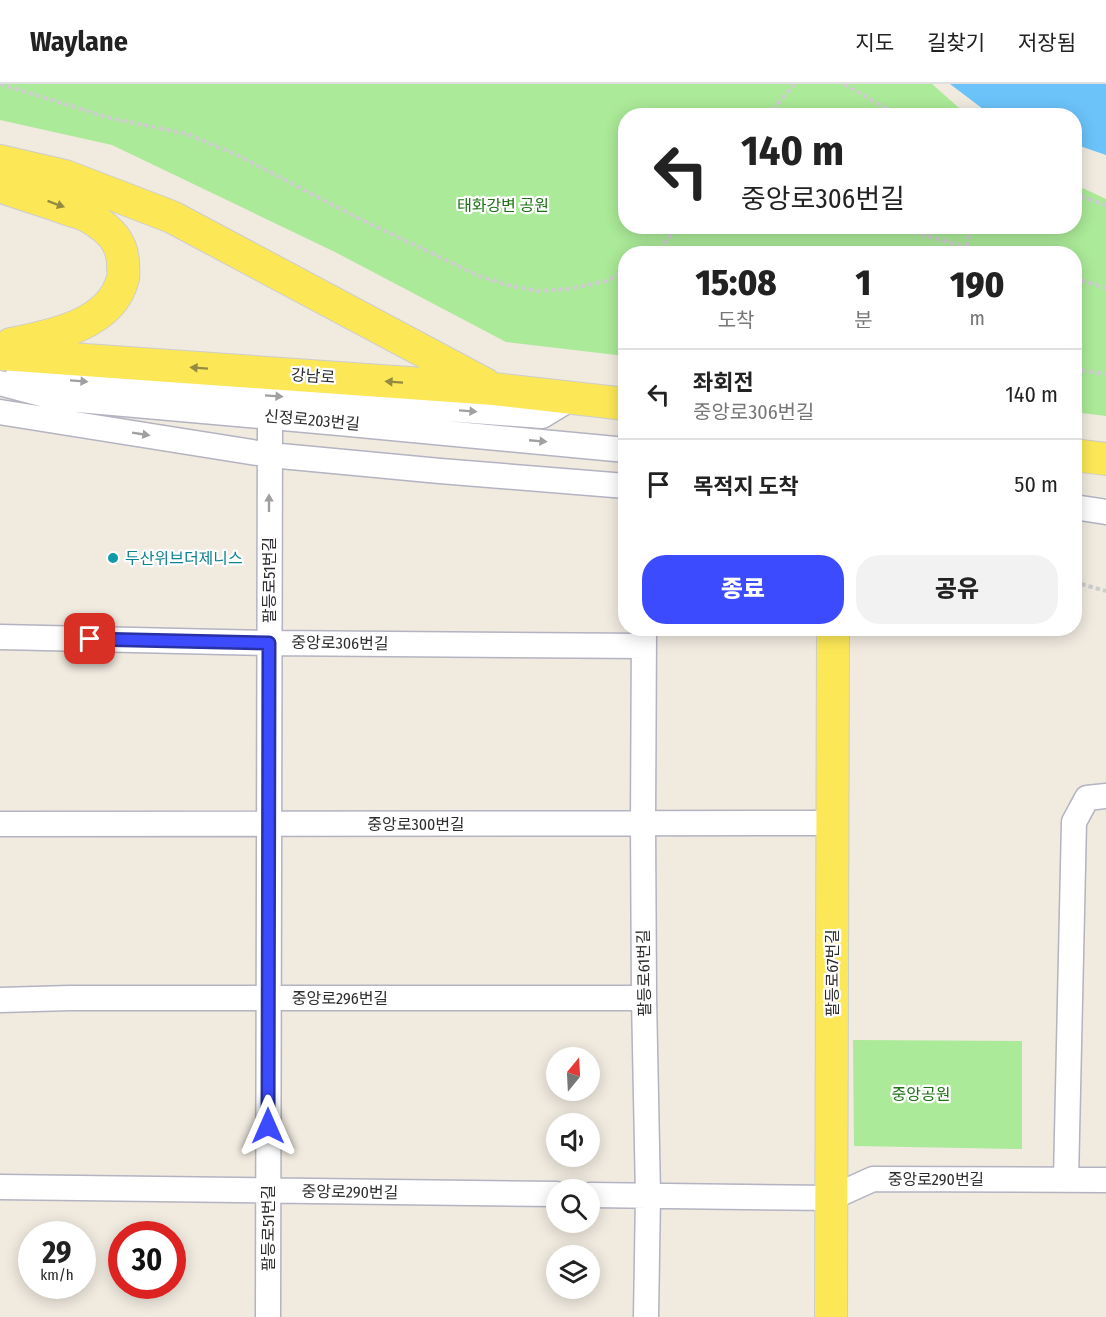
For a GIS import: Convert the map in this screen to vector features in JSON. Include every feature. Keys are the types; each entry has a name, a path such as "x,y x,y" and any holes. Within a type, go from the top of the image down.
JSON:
{"main road":[{"path":"0,161 65,176 172,217 494,389"},
{"path":"0,186 90,217 113,234 123,255 123,278 113,301 92,318 49,337 0,347"},
{"name":"강남로","path":"0,354 494,389 618,403"},
{"path":"1082,456 1106,459"},
{"name":"팔등로67번길","path":"831,1317 834,636"}],"street":[{"path":"0,376 542,416 570,399"},
{"name":"신정로203번길","path":"0,382 56,398 618,449"},
{"path":"0,412 270,455 618,485"},
{"name":"팔등로51번길","path":"268,1317 270,417"},
{"path":"1082,508 1106,512"},
{"name":"중앙로306번길","path":"0,637 269,643 644,637"},
{"name":"팔등로61번길","path":"644,637 644,998 648,1196 646,1317"},
{"path":"1066,1179 1074,822 1087,798 1106,796"},
{"name":"중앙로300번길","path":"0,824 833,823"},
{"name":"중앙로296번길","path":"0,1000 644,998"},
{"name":"중앙로290번길","path":"600,1195 831,1198 873,1179 1106,1179"},
{"name":"중앙로290번길","path":"0,1187 546,1194"}],"path":[{"path":"0,84 110,118 187,134 235,154 356,217 489,280 529,290 548,291 606,281 618,275"},
{"path":"774,108 794,84"},
{"path":"844,84 885,108"},
{"path":"1082,197 1106,205"},
{"path":"662,246 672,234"},
{"path":"921,234 963,246"},
{"path":"1082,280 1106,288"},
{"path":"1082,370 1106,374"},
{"path":"1082,584 1106,591"}],"green space":[{"name":"태화강변 공원","path":"0,84 932,84 959,108 618,108 618,234 1082,234 1082,188 1106,199 1106,416 1082,413 1082,246 618,246 618,355 506,342 335,252 112,145 0,120"},
{"name":"중앙공원","path":"853,1040 1022,1041 1022,1149 854,1146"}],"water":[{"path":"950,84 1106,84 1106,155 1082,147 1082,108 982,108"}],"place":[{"name":"두산위브더제니스","path":"113,558"}],"route":[{"path":"90,639 269,643 268,1126"}]}
